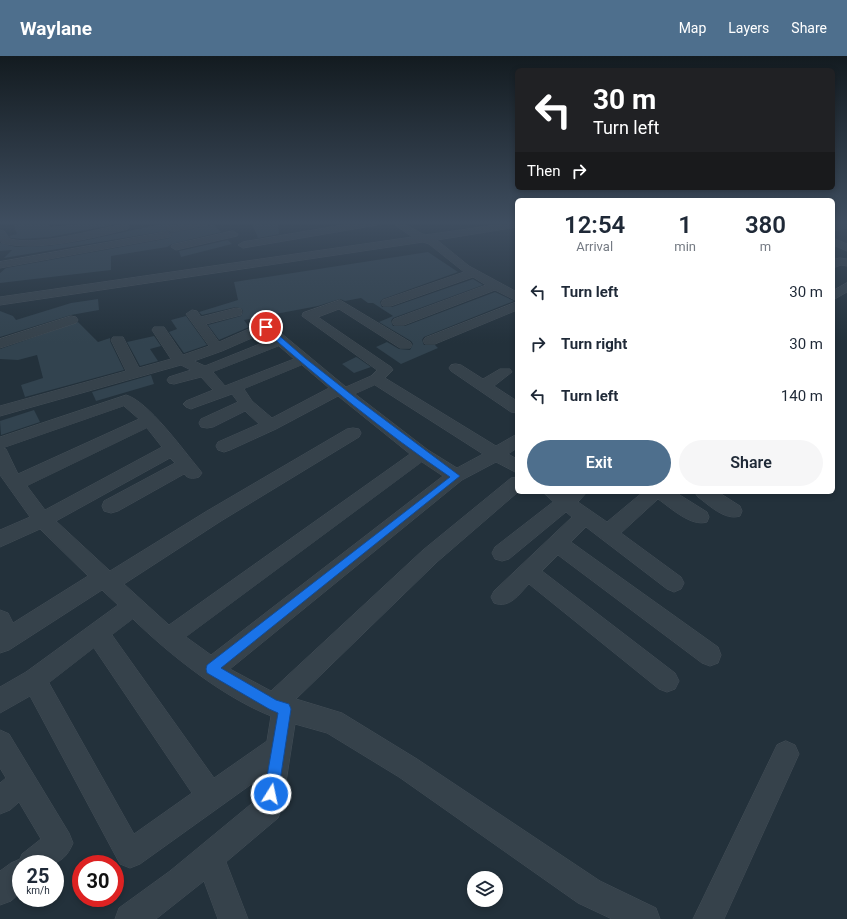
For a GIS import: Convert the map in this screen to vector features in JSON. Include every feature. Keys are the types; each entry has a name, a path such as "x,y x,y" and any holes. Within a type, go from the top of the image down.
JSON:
{"street":[{"path":"0,265 14,262"},
{"path":"0,293 222,262"},
{"path":"0,301 267,262"},
{"path":"458,262 473,273 515,296"},
{"path":"387,303 473,273"},
{"path":"399,322 496,285"},
{"path":"835,295 847,288"},
{"path":"224,446 342,391 376,379 386,370 308,316 340,304 405,345"},
{"path":"430,341 515,307"},
{"path":"217,348 195,318 236,312"},
{"path":"0,344 71,320"},
{"path":"0,411 181,360 217,348 266,327 302,360 422,454 456,476"},
{"path":"159,330 181,360 204,371 229,389 270,425"},
{"path":"118,340 134,373"},
{"path":"174,380 204,371 280,341"},
{"path":"190,404 302,360"},
{"path":"456,368 483,386 515,404"},
{"path":"483,386 505,372"},
{"path":"376,379 515,466"},
{"path":"111,506 189,469 150,420 126,400 0,453 7,472 42,520 168,638 212,669 279,707 333,722 408,768 589,892 645,919"},
{"path":"207,422 247,404"},
{"path":"16,483 150,420"},
{"path":"3,633 106,581 353,433"},
{"path":"212,669 456,476 496,454 515,441"},
{"path":"0,539 42,520 172,449"},
{"path":"168,638 422,454"},
{"path":"130,919 181,882 268,808 278,750 279,707 430,556 515,485"},
{"path":"607,533 653,494"},
{"path":"665,494 700,517"},
{"path":"707,494 733,511"},
{"path":"502,553 565,495 584,516 674,583"},
{"path":"502,597 584,516"},
{"path":"557,542 710,656"},
{"path":"527,571 667,681"},
{"path":"0,701 34,680 134,607"},
{"path":"97,633 211,797"},
{"path":"34,680 130,854 278,750"},
{"path":"0,743 59,843 44,855"},
{"path":"708,919 786,754"},
{"path":"0,800 23,782"},
{"path":"210,857 233,919"},
{"path":"0,890 12,880"}],"building":[{"path":"37,262 111,262 111,270 0,283 0,273 6,268"},
{"path":"362,262 443,262 458,272 383,299 380,302 382,307 392,307 473,279 483,285 393,318 391,321 393,326 405,326 495,292 514,301 424,337 422,340 424,345 435,345 438,348 401,364 376,347 387,342 399,349 410,350 413,344 411,341 379,322 393,316 373,303 368,303 361,298 345,301 340,299 318,306 244,320 249,327 219,340 208,325 241,316 243,312 242,309 236,307 202,315 199,312 238,300 234,282"},
{"path":"98,299 99,310 71,315 0,337 0,311 13,316 16,320 71,303"},
{"path":"186,316 207,345 184,353 169,332 177,329 171,320"},
{"path":"78,322 98,342 110,338 110,341 124,370 25,397 21,385 43,378 37,355 18,360 0,359 0,349"},
{"path":"154,336 161,346 150,349 158,361 140,366 127,342"},
{"path":"356,357 371,367 354,373 342,364"},
{"path":"151,375 154,384 96,401 92,392"},
{"path":"34,410 40,422 1,435 0,421"}],"route":[{"path":"266,327 302,360 422,454 456,476 212,669 221,676 273,705 285,709 271,794"}]}
